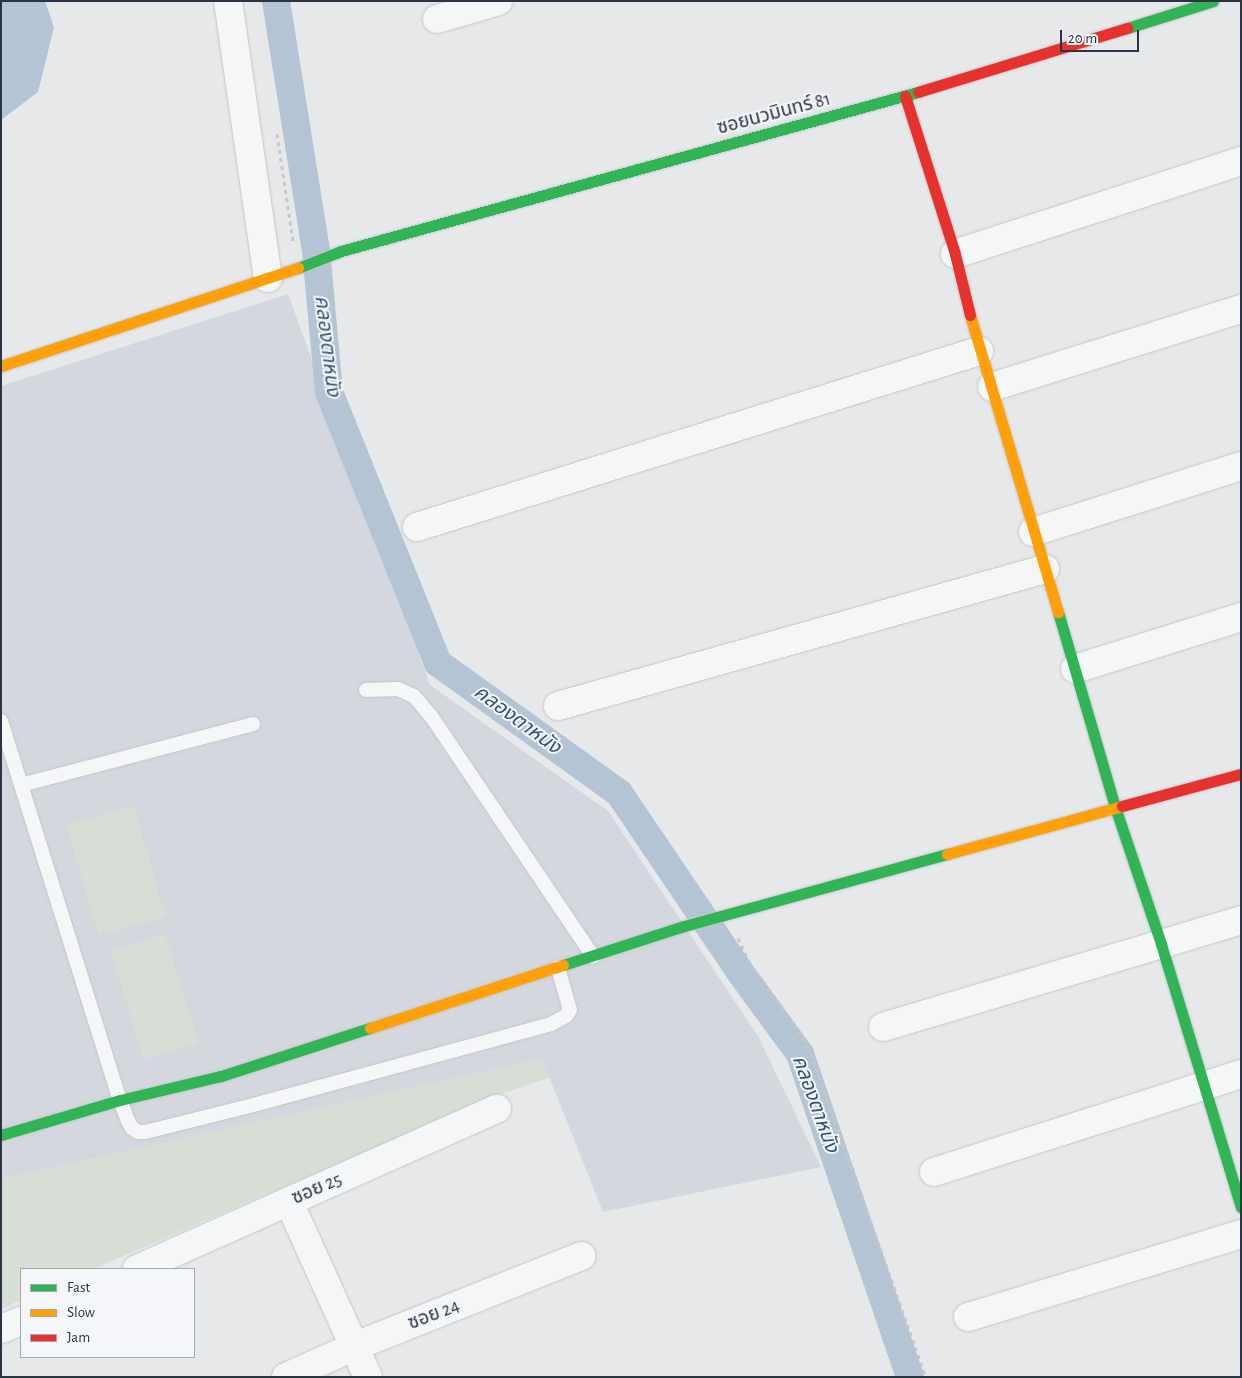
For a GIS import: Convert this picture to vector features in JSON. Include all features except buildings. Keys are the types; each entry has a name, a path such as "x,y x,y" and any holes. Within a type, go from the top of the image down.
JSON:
{"street":[{"path":"228,1 268,278"},
{"path":"437,19 498,1"},
{"name":"ซอยนวมินทร์ 81","path":"1,366 307,265 341,251 905,96 1213,1"},
{"path":"905,96 955,254 979,351 992,387 1116,810 1161,944 1241,1207"},
{"path":"955,254 1241,161"},
{"path":"992,387 1241,309"},
{"path":"417,527 979,351"},
{"path":"1033,532 1241,466"},
{"path":"558,706 1045,569"},
{"path":"1075,669 1241,617"},
{"path":"1,1135 120,1100 221,1076 684,926 1116,810 1241,774"},
{"path":"883,1027 1241,920"},
{"path":"934,1172 1241,1074"},
{"name":"ซอย 25","path":"139,1268 497,1109"},
{"path":"288,1202 368,1377"},
{"path":"968,1317 1241,1234"},
{"name":"ซอย 24","path":"286,1377 353,1347 582,1256"},
{"path":"1,1330 20,1321"}],"lane":[{"path":"366,690 398,688 414,696 431,716 593,956"},
{"path":"1,721 120,1100 132,1128 145,1132 551,1024 566,1016 570,1010 558,968"},
{"path":"21,785 253,724"}],"path":[{"path":"723,916 749,962 794,1024 811,1053 926,1377"}],"shaded area":[{"path":"288,294 430,685 608,811 758,1036 821,1167 603,1212 542,1059 1,1179 1,386"},
{"path":"134,806 166,917 98,936 67,825"},
{"path":"165,934 198,1043 144,1060 110,951"},
{"path":"542,1059 550,1077 490,1098 95,1268 20,1268 20,1300 1,1309 1,1179"}],"water":[{"path":"1,1 45,1 54,27 38,92 1,120"}],"waterway":[{"name":"คลองตาหนัง","path":"276,1 316,250 329,392 438,663 619,793 740,972 800,1054 910,1377"}],"traffic: fast":[{"path":"1127,28 1213,1"},
{"path":"298,268 341,251 918,92"},
{"path":"1058,612 1116,810 1161,944 1241,1207"},
{"path":"563,965 684,926 947,854"},
{"path":"1,1135 120,1100 221,1076 370,1028"}],"traffic: slow":[{"path":"1,366 298,268"},
{"path":"970,315 1058,612"},
{"path":"947,854 1122,806"},
{"path":"370,1028 563,965"}],"traffic: jam":[{"path":"918,92 1127,28"},
{"path":"905,96 955,254 970,315"},
{"path":"1122,806 1241,774"}]}
